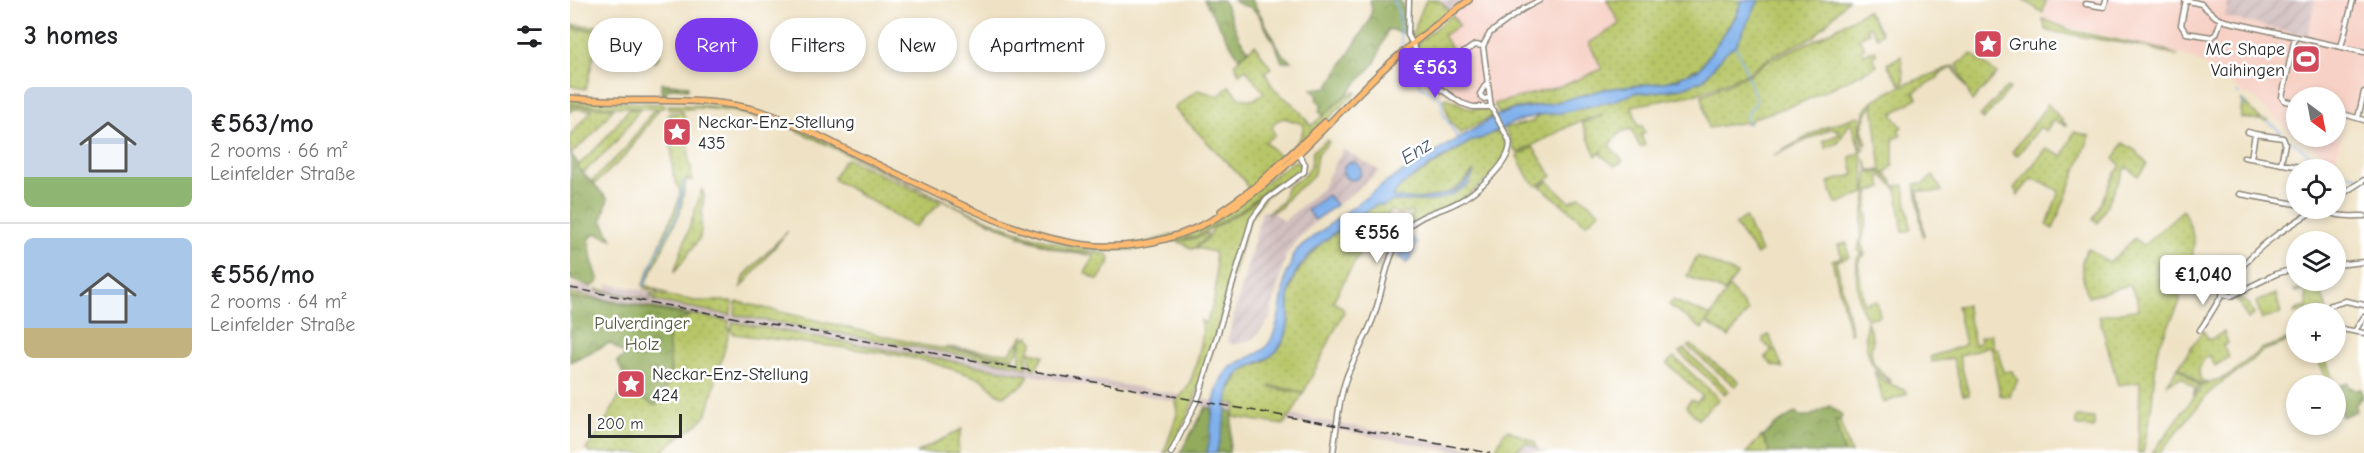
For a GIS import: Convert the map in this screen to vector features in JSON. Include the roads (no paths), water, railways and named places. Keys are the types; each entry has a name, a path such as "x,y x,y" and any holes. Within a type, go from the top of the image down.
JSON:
{"main road":[{"path":"570,96 712,100 766,110 798,122 998,218 1040,234 1087,243 1120,243 1148,240 1204,221 1241,198 1296,151 1410,46 1469,0"}],"street":[{"path":"1409,0 1408,35 1410,46 1418,52 1421,70 1439,88 1465,105 1491,107"},
{"path":"1333,453 1345,383 1371,323 1386,272 1405,230 1416,220 1464,199 1490,177 1509,152 1510,146 1504,129 1491,107 1483,46 1490,33 1540,0"},
{"path":"2086,4 2104,7 2106,0"},
{"path":"2221,20 2216,34 2211,37 2185,32 2181,25 2186,0 2202,4 2221,20 2364,52"},
{"path":"2342,47 2353,0"},
{"path":"2286,102 2282,97 2295,37"},
{"path":"1449,63 1475,45 1483,46"},
{"path":"1487,84 1480,94 1484,99 1489,98"},
{"path":"2358,118 2364,92"},
{"path":"2346,115 2364,120"},
{"path":"2248,132 2285,140 2281,164"},
{"path":"2251,158 2255,134"},
{"path":"1171,453 1202,388 1252,219 1267,199 1304,172 1305,164 1296,151"},
{"path":"2244,157 2286,165"},
{"path":"2346,191 2364,180"},
{"path":"2240,194 2286,202"},
{"path":"2346,216 2364,216"},
{"path":"2200,330 2240,269 2259,249 2301,219"},
{"path":"2346,264 2364,262"},
{"path":"2223,294 2231,296 2286,271"},
{"path":"2338,303 2346,301 2364,305"},
{"path":"2355,331 2364,318"},
{"path":"2346,330 2364,333"}],"water":[{"path":"1742,0 1759,0 1736,45 1726,52 1703,80 1682,88 1648,93 1638,92 1613,101 1560,113 1538,115 1510,124 1483,138 1473,140 1416,175 1392,197 1421,199 1441,196 1459,188 1474,172 1468,185 1449,196 1433,201 1393,201 1382,206 1377,204 1324,241 1300,265 1293,279 1289,293 1288,328 1284,339 1274,353 1245,369 1232,383 1216,453 1207,453 1213,407 1221,380 1230,368 1260,352 1270,341 1282,302 1286,273 1290,268 1293,254 1302,245 1388,181 1494,117 1512,110 1549,104 1606,89 1679,79 1681,76 1698,70 1737,15"},
{"path":"1352,162 1358,165 1361,171 1358,177 1352,180 1346,177 1343,171 1346,165"},
{"path":"1328,195 1336,205 1315,220 1307,210"},
{"path":"1411,237 1417,243 1406,263 1398,255 1406,238"}],"waterway":[{"path":"1394,0 1397,6 1403,48"},
{"path":"1736,46 1747,73"},
{"path":"1405,52 1422,87 1441,100 1443,113 1457,137"},
{"path":"1747,75 1757,101 1746,115 1749,124"},
{"path":"2243,100 2244,108"},
{"path":"2268,121 2282,133"},
{"path":"2300,147 2317,159"},
{"path":"2346,173 2359,177"},
{"path":"644,286 656,255 678,213 684,181"}],"railway":[{"path":"570,288 1490,453"}],"place":[{"name":"Gruhe","path":"1988,44"},
{"name":"MC Shape Vaihingen","path":"2306,59"},
{"name":"Neckar-Enz-Stellung 435","path":"677,132"},
{"name":"Neckar-Enz-Stellung 424","path":"631,384"}],"water label":[{"name":"Enz","path":"1416,151"}],"park label":[{"name":"Pulverdinger Holz","path":"642,333"}]}
